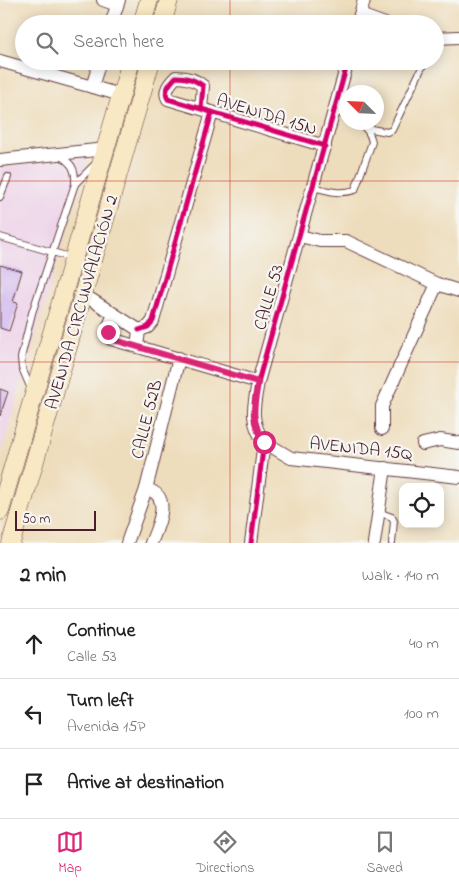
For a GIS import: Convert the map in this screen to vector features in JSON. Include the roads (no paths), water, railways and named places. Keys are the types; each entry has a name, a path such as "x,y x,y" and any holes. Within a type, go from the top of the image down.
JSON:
{"main road":[{"path":"145,15 149,0"},
{"path":"165,15 169,0"},
{"name":"AVENIDA CIRCUNVALACIÓN 2","path":"0,511 128,70"},
{"name":"AVENIDA CIRCUNVALACIÓN 2","path":"14,538 148,70"}],"street":[{"path":"103,0 118,2 114,15"},
{"path":"360,15 364,0"},
{"path":"444,38 459,37"},
{"path":"0,61 15,65"},
{"path":"32,70 121,95"},
{"path":"92,87 97,70"},
{"name":"CALLE 53","path":"251,543 264,442 258,432 253,410 258,382 346,70"},
{"name":"AVENIDA 15N","path":"139,330 148,328 153,321 206,110 325,146"},
{"path":"0,160 58,154 105,152"},
{"path":"300,236 320,241 346,241 437,284 459,291"},
{"path":"382,429 382,406 437,284"},
{"path":"83,296 139,330 136,346"},
{"path":"114,314 108,332 108,336 111,339 258,382"},
{"name":"CALLE 52B","path":"127,543 146,489 179,358"},
{"path":"424,444 440,440 459,443"},
{"name":"AVENIDA 15Q","path":"264,442 291,458 459,477"},
{"path":"374,543 385,468"},
{"path":"146,489 154,490 160,498 162,516 152,543"}],"lane":[{"path":"376,130 387,132 392,130 421,70"},
{"path":"335,110 339,112"},
{"path":"313,188 336,193 346,193 355,190 372,142 371,134 368,130"},
{"path":"75,184 105,152"},
{"path":"34,394 22,368 21,358 32,313 75,184 75,170 58,154"},
{"path":"0,197 8,177"},
{"path":"0,237 74,258"},
{"path":"378,512 392,517 394,522 392,543"}]}
